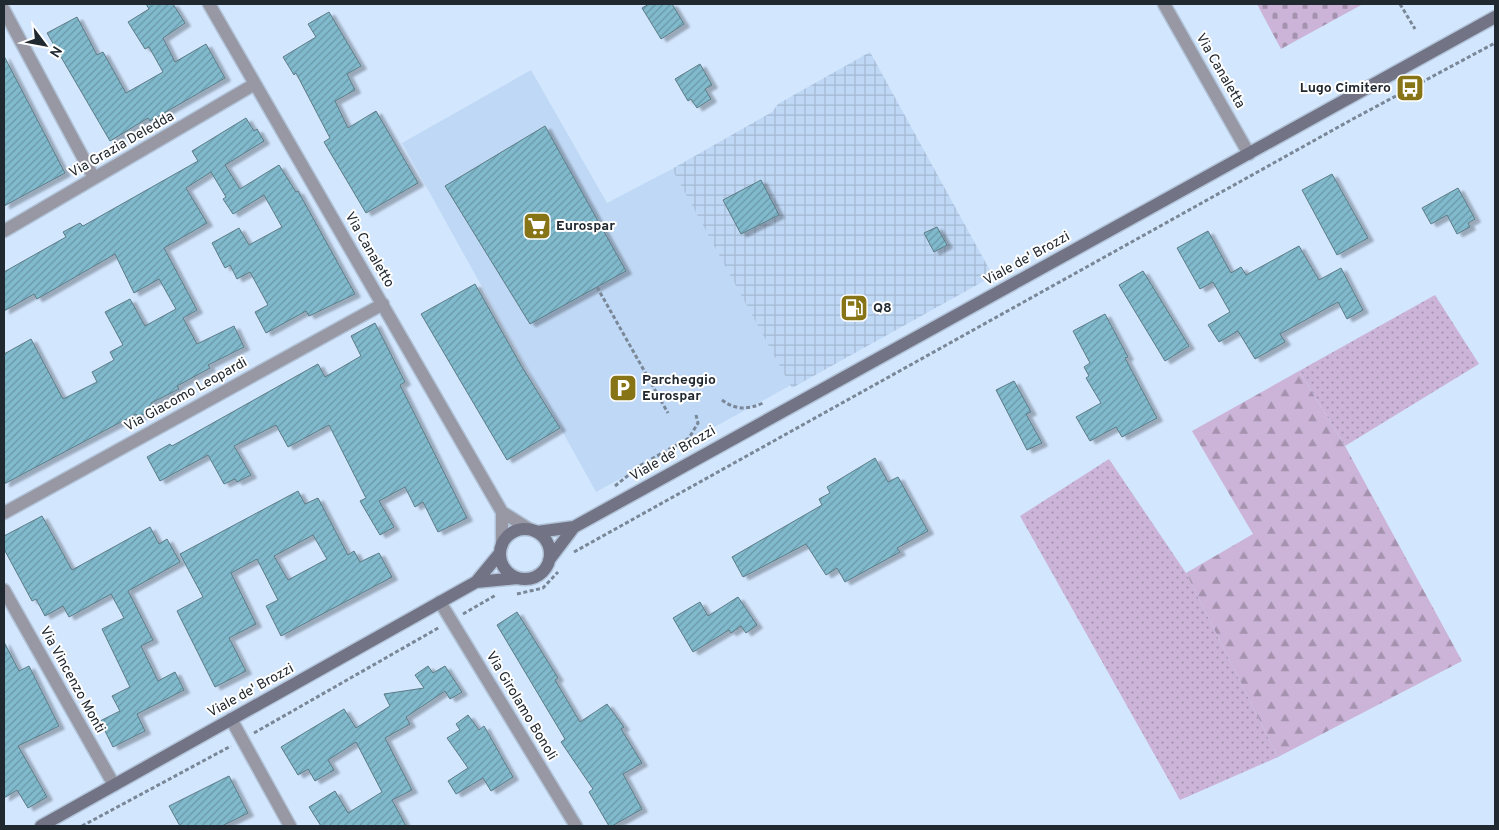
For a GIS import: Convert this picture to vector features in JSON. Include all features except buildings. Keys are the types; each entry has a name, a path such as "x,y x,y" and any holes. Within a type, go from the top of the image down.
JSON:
{"street":[{"name":"Via Canaletto","path":"209,4 502,512 533,531"},
{"name":"Via Canaletta","path":"1164,4 1249,154"},
{"path":"4,10 94,178"},
{"name":"Viale de' Brozzi","path":"41,826 476,582 534,578 546,568 549,560 574,527 728,440 1495,17"},
{"name":"Via Grazia Deledda","path":"4,232 255,84"},
{"name":"Via Giacomo Leopardi","path":"4,513 383,304"},
{"name":"Via Canaletto","path":"501,549 502,512"},
{"name":"Viale de' Brozzi","path":"476,582 512,532 574,527"},
{"path":"533,531 548,544 549,560"},
{"path":"501,549 504,569 517,578"},
{"name":"Via Vincenzo Monti","path":"4,590 114,785"},
{"name":"Via Girolamo Bonoli","path":"440,602 576,826"},
{"path":"231,719 290,826"}],"path":[{"path":"1400,4 1415,29"},
{"path":"568,555 1351,120 1495,43"},
{"path":"597,287 668,413"},
{"path":"722,400 729,406 741,409 765,402"},
{"path":"613,487 640,465 689,438 698,423 696,415"},
{"path":"514,595 543,588 561,568"},
{"path":"82,826 243,739 496,595 505,595"}],"shaded area":[{"path":"870,52 993,276 792,388 672,169 772,112 778,104"},
{"path":"531,70 607,203 672,169 791,385 596,492 402,143"}],"green space":[{"path":"1257,4 1363,4 1281,49"},
{"path":"1435,295 1479,364 1345,446 1299,371"},
{"path":"1299,371 1345,446 1462,661 1278,757 1186,573 1253,534 1192,431"},
{"path":"1109,459 1186,573 1278,757 1180,800 1020,516"}],"place":[{"name":"Lugo Cimitero","path":"1410,88"},
{"name":"Eurospar","path":"537,226"},
{"name":"Q8","path":"854,308"},
{"name":"Parcheggio Eurospar","path":"623,388"}]}
